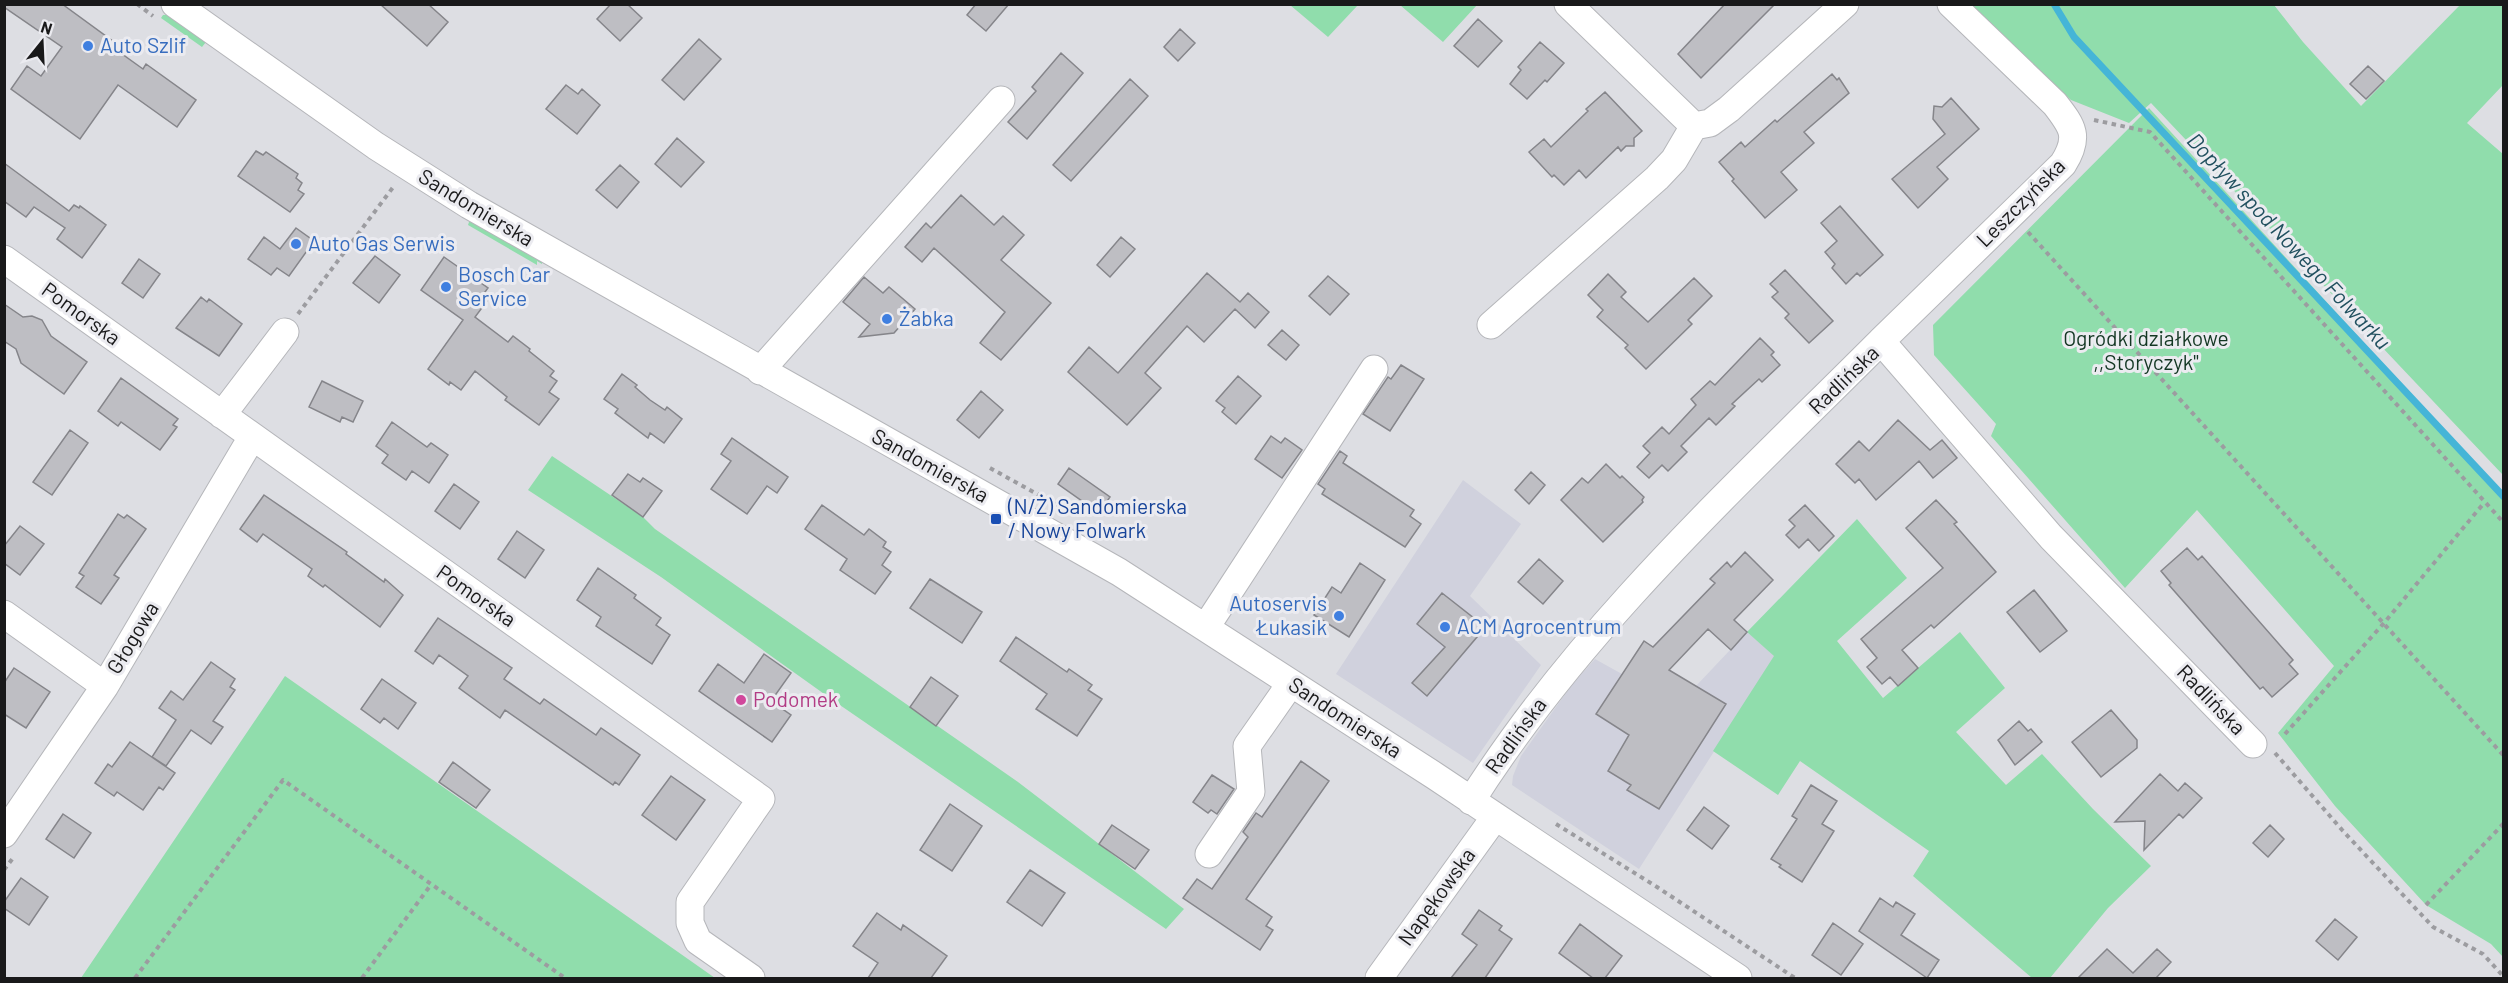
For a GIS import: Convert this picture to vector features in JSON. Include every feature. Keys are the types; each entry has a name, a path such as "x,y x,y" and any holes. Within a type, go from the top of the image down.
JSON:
{"street":[{"name":"Sandomierska","path":"176,4 376,146 433,182 760,371 1119,572 1738,978"},
{"path":"1568,4 1694,126"},
{"path":"1491,326 1657,178 1674,160 1694,126 1710,123 1729,109 1845,4"},
{"name":"Leszczyńska","path":"1881,341 2063,164 2070,151 2074,135 2062,112 1951,4"},
{"path":"760,371 1001,100"},
{"name":"Pomorska","path":"4,259 761,799 690,902 690,923 698,941 751,978"},
{"path":"222,415 285,332"},
{"name":"Radlińska","path":"1471,801 1561,674 1681,541 1881,341 2051,537 2265,749"},
{"path":"1206,627 1374,369"},
{"name":"Głogowa","path":"4,834 105,686 252,437"},
{"path":"4,614 105,686"},
{"path":"1209,854 1251,792 1247,746 1291,683"},
{"name":"Napękowska","path":"1379,978 1495,817"}],"path":[{"path":"2062,112 2150,132 2504,523"},
{"path":"285,332 397,182"},
{"path":"2012,214 2504,756"},
{"path":"2285,734 2384,623 2484,503"},
{"path":"2265,749 2433,927 2483,954 2504,977"},
{"path":"135,978 283,780 430,886 565,978"},
{"path":"2426,905 2504,823"},
{"path":"362,978 430,886"}],"shaded area":[{"path":"1463,480 1521,524 1470,596 1541,665 1473,763 1336,674"},
{"path":"1747,632 1775,656 1639,869 1512,785 1521,756 1571,686 1595,659 1622,674 1635,654 1661,670 1669,670 1696,686"}],"green space":[{"path":"1290,5 1358,5 1328,37"},
{"path":"1400,5 1477,5 1443,42"},
{"path":"1965,5 2274,5 2303,42 2361,106 2460,5 2503,5 2503,85 2467,123 2503,154 2503,475 2151,103 2129,123 2071,100"},
{"path":"163,15 168,15 206,42 202,47 161,18"},
{"name":"Ogródki działkowe ,,Storyczyk\"","path":"2149,108 2503,495 2503,957 2491,944 2426,905 2335,806 2278,733 2334,666 2197,510 2125,588 1991,436 1996,424 1934,355 1933,325"},
{"path":"469,222 475,222 542,261 542,264 537,261 537,265 468,225"},
{"path":"552,456 643,517 655,529 1018,782 1184,909 1166,929 834,701 661,577 528,490"},
{"path":"1857,519 1907,578 1837,641 1883,698 1960,632 2005,688 1956,732 2006,785 2042,754 2093,809 2151,866 2108,908 2050,978 2032,978 1913,876 1929,851 1800,761 1778,795 1713,751 1774,656 1747,632"},
{"path":"285,676 715,978 81,978"}],"building":[{"path":"4,4 62,4 114,42 111,46 143,69 146,64 196,100 177,127 118,85 80,139 11,89 27,66 41,76 62,47 4,7"},
{"path":"380,4 428,4 448,22 427,46"},
{"path":"611,4 627,4 642,18 620,41 597,19"},
{"path":"976,4 1009,4 986,31 967,15"},
{"path":"1725,4 1775,4 1701,78 1678,54"},
{"path":"1478,19 1502,41 1478,67 1454,46"},
{"path":"1180,29 1195,43 1178,61 1164,47"},
{"path":"699,39 721,59 684,100 662,80"},
{"path":"1540,42 1564,63 1527,99 1510,84 1521,70 1518,67"},
{"path":"1061,53 1083,73 1027,139 1008,122 1036,91 1032,87"},
{"path":"2368,66 2384,81 2366,99 2350,84"},
{"path":"1832,74 1837,80 1839,78 1849,93 1804,132 1814,143 1781,172 1797,190 1765,218 1732,181 1734,179 1719,162 1741,142 1745,147"},
{"path":"1130,79 1148,96 1071,181 1053,165"},
{"path":"566,85 578,94 582,89 600,105 577,134 546,109"},
{"path":"1605,92 1642,131 1634,138 1634,146 1626,146 1621,151 1618,147 1586,178 1579,170 1564,185 1554,175 1552,177 1529,152 1544,139 1551,147"},
{"path":"1951,98 1979,129 1937,167 1948,179 1918,208 1892,179 1945,134 1933,119 1934,106 1942,107"},
{"path":"677,138 704,162 681,187 655,164"},
{"path":"256,151 263,155 266,152 298,174 296,178 302,183 298,190 304,194 290,212 238,176"},
{"path":"4,163 69,211 74,205 79,208 80,206 106,225 82,258 57,239 65,228 34,207 26,217 4,201"},
{"path":"620,165 639,182 617,208 596,190"},
{"path":"961,195 994,225 1003,216 1024,235 1001,260 1051,303 1001,360 980,343 1005,312 934,248 922,262 905,247 926,223 931,228"},
{"path":"1840,206 1883,255 1860,276 1857,273 1846,284 1832,268 1835,264 1825,252 1837,241 1821,223"},
{"path":"296,228 314,241 289,276 277,268 271,275 248,259 264,237 280,249"},
{"path":"1121,237 1135,249 1110,277 1097,265"},
{"path":"375,256 400,275 379,303 353,283"},
{"path":"444,257 488,288 482,296 487,301 475,317 508,342 513,336 554,371 550,376 557,381 549,392 559,399 539,425 505,400 507,397 475,371 461,390 450,382 449,385 428,369 463,320 421,290"},
{"path":"139,259 160,274 143,298 122,283"},
{"path":"1785,270 1833,321 1809,343 1785,318 1789,314 1772,297 1778,292 1770,284"},
{"path":"1207,273 1240,302 1248,293 1269,312 1255,328 1235,309 1204,342 1187,326 1145,373 1161,388 1127,425 1068,372 1089,347 1118,373"},
{"path":"1608,274 1626,292 1621,297 1648,322 1694,278 1712,296 1688,320 1692,324 1646,369 1625,348 1628,345 1597,317 1603,310 1588,295"},
{"path":"1328,276 1349,294 1330,315 1309,296"},
{"path":"864,277 883,293 889,287 915,309 894,333 859,337 870,324 843,302"},
{"path":"201,297 207,302 209,299 242,324 219,356 176,328"},
{"path":"4,304 23,317 32,316 42,320 51,336 87,362 64,394 21,363 16,349 4,341"},
{"path":"1282,330 1299,345 1286,360 1268,345"},
{"path":"1760,338 1774,352 1771,355 1780,365 1762,382 1759,379 1732,404 1735,406 1716,425 1709,418 1681,446 1687,452 1668,471 1662,465 1649,478 1637,467 1650,453 1643,446 1662,427 1669,434 1696,405 1691,399 1710,381 1715,385"},
{"path":"1401,365 1424,379 1390,431 1363,414 1388,377 1391,379"},
{"path":"622,374 637,385 635,387 650,400 665,410 667,407 682,419 664,443 650,433 648,438 615,413 618,409 604,399"},
{"path":"1238,376 1261,396 1236,424 1222,412 1225,408 1216,401"},
{"path":"121,378 178,419 173,425 177,427 160,450 121,422 118,426 98,411"},
{"path":"322,381 363,401 353,422 342,417 340,422 309,407"},
{"path":"981,391 1003,410 979,438 957,420"},
{"path":"1898,420 1930,450 1942,440 1957,458 1933,478 1919,461 1876,500 1859,479 1855,483 1836,464 1859,441 1869,451"},
{"path":"392,422 427,447 431,443 448,455 429,483 412,471 406,480 382,463 388,455 376,446"},
{"path":"70,430 88,443 52,495 33,482"},
{"path":"1271,436 1281,443 1285,438 1302,450 1282,478 1255,459"},
{"path":"732,438 788,477 777,493 767,486 747,514 711,489 731,461 721,454"},
{"path":"1340,451 1347,456 1343,463 1414,510 1410,516 1421,524 1405,547 1322,494 1325,489 1318,484"},
{"path":"1606,464 1644,497 1643,502 1603,542 1561,500 1582,478 1588,483"},
{"path":"1069,468 1110,497 1099,513 1058,484"},
{"path":"1531,472 1545,485 1529,504 1515,490"},
{"path":"628,474 640,482 643,478 662,491 643,517 612,495"},
{"path":"454,484 479,502 460,529 435,511"},
{"path":"264,495 347,552 346,554 384,582 385,579 403,595 380,627 325,585 323,587 308,576 312,569 263,534 257,542 240,529"},
{"path":"1936,500 1957,522 1954,524 1996,572 1934,628 1931,625 1902,650 1918,668 1898,686 1890,677 1882,684 1867,667 1877,658 1861,639 1943,568 1906,528"},
{"path":"822,505 864,535 869,529 886,542 883,547 891,552 882,565 891,572 875,594 840,570 847,559 805,529"},
{"path":"1805,505 1834,536 1819,551 1808,539 1799,548 1786,535 1795,526 1789,520"},
{"path":"118,514 124,518 127,515 146,529 114,575 119,578 101,604 76,587 84,576 79,573"},
{"path":"20,526 44,544 20,575 4,563 4,546"},
{"path":"517,531 544,550 525,578 498,559"},
{"path":"2187,548 2198,560 2202,556 2293,660 2289,664 2298,674 2272,697 2263,687 2260,689 2169,585 2171,583 2161,571"},
{"path":"1745,552 1773,580 1734,620 1747,632 1731,650 1708,629 1669,670 1726,704 1659,809 1627,790 1631,785 1608,771 1629,735 1596,714 1644,641 1653,647 1715,583 1710,579 1727,562 1731,567"},
{"path":"1539,559 1563,581 1543,604 1518,582"},
{"path":"1360,563 1385,580 1349,637 1314,615 1332,587 1341,593"},
{"path":"598,568 636,595 634,598 661,618 656,625 670,635 652,664 596,626 601,617 577,600"},
{"path":"930,579 982,612 962,643 910,608"},
{"path":"2034,590 2067,631 2040,652 2007,612"},
{"name":"ACM Agrocentrum","path":"1442,593 1475,619 1468,630 1477,637 1427,696 1412,683 1445,647 1417,624"},
{"path":"438,618 512,668 504,679 540,704 544,699 596,735 601,728 640,755 619,785 615,782 613,785 505,710 500,718 459,688 468,676 439,655 433,664 415,651"},
{"path":"1016,637 1067,672 1069,669 1092,685 1088,690 1102,699 1077,736 1036,709 1047,694 1000,661"},
{"name":"Podomek","path":"764,654 791,673 771,701 791,715 772,742 699,691 718,664 744,683"},
{"path":"211,662 235,679 230,687 235,690 213,721 223,727 211,744 191,730 166,766 152,757 176,720 159,708 171,691 183,700"},
{"path":"14,668 50,692 26,728 4,714 4,683"},
{"path":"931,677 958,696 936,726 910,707"},
{"path":"382,679 416,703 398,729 384,718 380,723 361,709"},
{"path":"2111,710 2137,740 2137,748 2101,777 2072,742"},
{"path":"2019,721 2028,731 2031,729 2042,742 2015,765 1998,740"},
{"path":"130,742 175,773 163,790 159,787 143,810 117,792 114,796 95,783 108,764 112,767"},
{"path":"1301,761 1329,781 1246,899 1272,917 1266,926 1273,930 1260,950 1183,898 1197,879 1212,889 1248,837 1243,832 1256,813 1262,817"},
{"path":"453,762 490,790 476,808 439,782"},
{"path":"2160,774 2178,791 2185,783 2202,798 2183,818 2179,814 2144,850 2145,821 2115,822"},
{"path":"1212,775 1234,789 1217,814 1211,810 1208,813 1193,802"},
{"path":"671,776 705,800 676,840 642,815"},
{"path":"1811,785 1837,801 1822,824 1834,831 1802,882 1771,859 1797,819 1792,816"},
{"path":"950,804 982,826 952,871 920,850"},
{"path":"1704,807 1729,826 1712,849 1687,830"},
{"path":"63,814 91,833 74,858 46,839"},
{"path":"1112,825 1149,850 1135,869 1099,844"},
{"path":"2270,825 2284,839 2268,857 2253,843"},
{"path":"1030,870 1065,893 1042,926 1007,902"},
{"path":"21,878 48,897 29,925 4,908 4,902"},
{"path":"1880,898 1893,907 1896,902 1915,914 1901,935 1939,960 1927,978 1859,931"},
{"path":"1479,910 1502,926 1499,930 1512,939 1485,978 1451,978 1477,945 1462,934"},
{"path":"877,913 901,930 903,925 947,956 931,978 868,978 878,963 853,946"},
{"path":"2335,919 2357,937 2338,960 2316,941"},
{"path":"1833,923 1863,944 1841,975 1812,955"},
{"path":"1580,924 1622,956 1605,978 1593,978 1559,953"},
{"path":"2107,949 2133,973 2157,949 2171,962 2156,978 2078,978"}],"waterway":[{"name":"Dopływ spod Nowego Folwarku","path":"2054,4 2074,37 2504,497"}],"place":[{"name":"Auto Szlif","path":"88,46"},
{"name":"Auto Gas Serwis","path":"296,244"},
{"name":"Bosch Car Service","path":"446,287"},
{"name":"Żabka","path":"887,319"},
{"name":"(N/Ż) Sandomierska / Nowy Folwark","path":"996,519"},
{"name":"Autoservis Łukasik","path":"1339,616"},
{"name":"ACM Agrocentrum","path":"1445,627"},
{"name":"Podomek","path":"741,700"}]}
